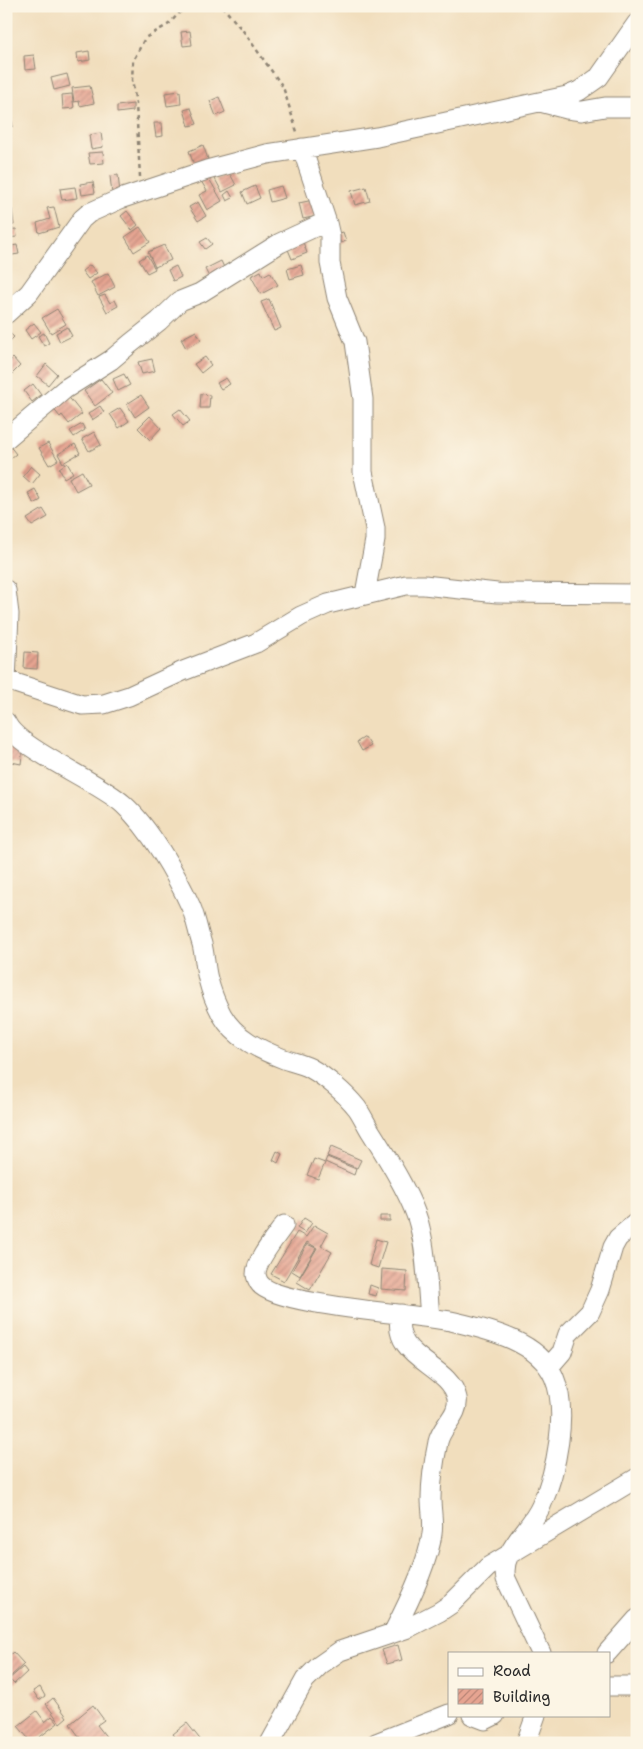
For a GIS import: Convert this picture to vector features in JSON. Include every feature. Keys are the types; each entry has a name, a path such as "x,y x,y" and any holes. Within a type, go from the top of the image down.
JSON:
{"street":[{"path":"6,314 29,293 82,219 89,213 120,199 239,161 302,148 377,137 557,100 579,91 599,77 637,22"},
{"path":"543,102 582,111 605,107 637,107"},
{"path":"302,148 330,236 330,263 336,298 355,342 363,398 363,472 375,540 366,594"},
{"path":"6,439 65,389 111,360 159,321 180,301 200,293 280,243 327,223"},
{"path":"6,590 10,614 6,681 82,705 104,704 129,696 183,671 256,643 301,616 328,604 406,586 497,593 637,594"},
{"path":"6,722 14,735 101,788 123,804 150,834 191,908 204,953 207,978 214,999 223,1017 234,1030 247,1041 265,1051 308,1067 323,1076 357,1108 395,1174 419,1223 424,1248 430,1317"},
{"path":"550,1368 562,1352 568,1334 590,1312 600,1290 613,1247 618,1238 637,1222"},
{"path":"284,1225 258,1264 256,1275 260,1285 303,1300 430,1317 482,1328 514,1341 537,1354 550,1368 555,1379 560,1406 560,1421 550,1480 541,1508 509,1555 504,1570 506,1579 541,1652"},
{"path":"393,1633 407,1606 428,1549 433,1527 432,1484 438,1441 445,1426 456,1412 458,1400 446,1378 413,1352 402,1337 399,1323 401,1314"},
{"path":"270,1743 305,1680 320,1665 340,1650 393,1633 424,1620 451,1604 480,1574 635,1481"},
{"path":"608,1652 637,1619"},
{"path":"610,1686 637,1686"},
{"path":"376,1743 448,1714"},
{"path":"475,1716 485,1720 494,1716"},
{"path":"526,1743 536,1716"}],"path":[{"path":"140,193 136,104 132,80 132,65 145,38 169,24 180,12 190,6"},
{"path":"222,6 244,32 283,87 302,148"}],"building":[{"path":"190,31 192,45 183,46 181,32"},
{"path":"89,51 90,60 78,62 77,53"},
{"path":"34,55 36,69 25,70 24,56"},
{"path":"67,74 70,86 54,90 51,78"},
{"path":"90,86 94,103 80,106 79,101 74,102 72,88"},
{"path":"180,91 181,104 167,106 165,93"},
{"path":"72,94 74,108 63,109 62,95"},
{"path":"219,97 225,112 216,116 210,101"},
{"path":"133,104 133,111 117,113 117,106"},
{"path":"191,108 197,124 189,126 184,110"},
{"path":"10,115 13,126 6,128 6,116"},
{"path":"154,123 162,123 163,136 156,137"},
{"path":"101,133 103,147 91,149 89,135"},
{"path":"203,145 208,159 194,165 189,151"},
{"path":"103,152 104,163 90,164 88,153"},
{"path":"229,172 236,185 222,192 215,179"},
{"path":"118,175 120,193 112,194 110,176"},
{"path":"208,177 222,201 207,210 199,195 207,191 201,181"},
{"path":"93,182 95,193 82,195 80,184"},
{"path":"255,186 260,198 247,204 242,192"},
{"path":"281,186 285,198 270,202 267,190"},
{"path":"75,187 77,198 62,200 60,189"},
{"path":"366,187 370,201 355,205 351,191"},
{"path":"229,191 233,198 227,201 224,195"},
{"path":"313,200 317,216 303,219 299,203"},
{"path":"198,202 206,216 198,221 189,207"},
{"path":"54,207 59,227 39,233 37,223 50,219 47,208"},
{"path":"12,209 14,225 6,226 6,210"},
{"path":"127,211 138,225 132,230 121,216"},
{"path":"140,227 150,242 134,252 125,237"},
{"path":"16,229 17,237 6,238 6,230"},
{"path":"343,232 346,241 341,243 337,234"},
{"path":"207,238 212,244 205,249 200,242"},
{"path":"303,242 307,253 292,259 287,247"},
{"path":"17,245 19,254 6,256 6,247"},
{"path":"164,245 171,260 155,267 148,252"},
{"path":"147,255 155,269 147,273 139,260"},
{"path":"221,261 227,274 211,281 205,269"},
{"path":"90,265 97,273 88,279 82,271"},
{"path":"301,265 304,275 290,279 287,269"},
{"path":"176,266 181,277 173,281 168,270"},
{"path":"261,271 263,276 270,272 278,285 261,294 251,276"},
{"path":"108,273 115,287 98,296 91,282"},
{"path":"105,295 110,303 115,300 118,306 107,312 99,297"},
{"path":"269,299 281,328 274,331 261,302"},
{"path":"57,309 66,324 51,333 42,318"},
{"path":"34,323 41,332 31,339 25,330"},
{"path":"67,327 72,336 60,342 56,333"},
{"path":"6,330 14,337 6,345"},
{"path":"196,331 201,340 186,348 181,339"},
{"path":"44,333 49,343 44,346 38,336"},
{"path":"205,357 211,365 201,373 194,364"},
{"path":"13,358 20,366 9,377 6,374 6,365"},
{"path":"152,359 155,371 142,374 138,362"},
{"path":"46,364 57,374 48,385 37,376"},
{"path":"124,374 130,385 118,391 113,379"},
{"path":"226,378 230,384 221,389 217,383"},
{"path":"101,379 112,393 95,406 84,391"},
{"path":"33,384 41,395 32,402 24,391"},
{"path":"201,394 210,395 209,408 200,408"},
{"path":"67,395 82,414 69,424 52,407"},
{"path":"141,395 149,407 135,417 127,404"},
{"path":"100,406 104,412 92,420 88,414"},
{"path":"120,408 129,421 119,428 110,414"},
{"path":"180,409 190,421 183,426 173,414"},
{"path":"150,416 161,428 150,440 138,428"},
{"path":"82,424 85,430 74,437 70,431"},
{"path":"94,432 101,445 89,451 82,439"},
{"path":"48,443 58,460 49,465 39,448"},
{"path":"75,444 80,453 63,463 58,454"},
{"path":"9,445 16,454 6,462 6,447"},
{"path":"67,463 73,473 64,478 59,468"},
{"path":"31,466 40,474 32,484 23,476"},
{"path":"82,471 89,484 76,491 69,478"},
{"path":"35,489 41,500 34,504 28,493"},
{"path":"43,509 48,517 32,526 27,519"},
{"path":"25,652 38,653 37,669 24,668"},
{"path":"365,737 371,746 362,751 357,742"},
{"path":"6,744 23,747 21,764 6,761"},
{"path":"331,1147 361,1160 357,1168 327,1156"},
{"path":"277,1151 282,1154 278,1163 273,1160"},
{"path":"327,1157 356,1169 354,1175 325,1162"},
{"path":"314,1159 325,1163 318,1179 307,1175"},
{"path":"380,1216 390,1216 390,1221 380,1221"},
{"path":"304,1218 312,1223 305,1233 297,1228"},
{"path":"314,1225 328,1233 321,1246 332,1252 310,1290 297,1282 317,1248 307,1242 284,1281 271,1274 297,1232 306,1237"},
{"path":"376,1239 386,1242 378,1268 369,1265"},
{"path":"307,1244 316,1248 300,1276 292,1271"},
{"path":"382,1269 407,1271 406,1291 381,1289"},
{"path":"370,1285 378,1288 376,1296 368,1294"},
{"path":"398,1645 402,1660 387,1664 382,1650"},
{"path":"13,1652 24,1664 9,1678 6,1675 6,1658"},
{"path":"23,1667 27,1672 14,1684 9,1679"},
{"path":"40,1687 45,1696 39,1700 33,1691"},
{"path":"53,1698 67,1717 60,1723 46,1704"},
{"path":"93,1705 104,1720 97,1725 111,1743 84,1743 70,1724"},
{"path":"37,1711 45,1722 52,1716 58,1723 32,1743 18,1726"},
{"path":"187,1723 203,1743 180,1743 173,1734"}]}
